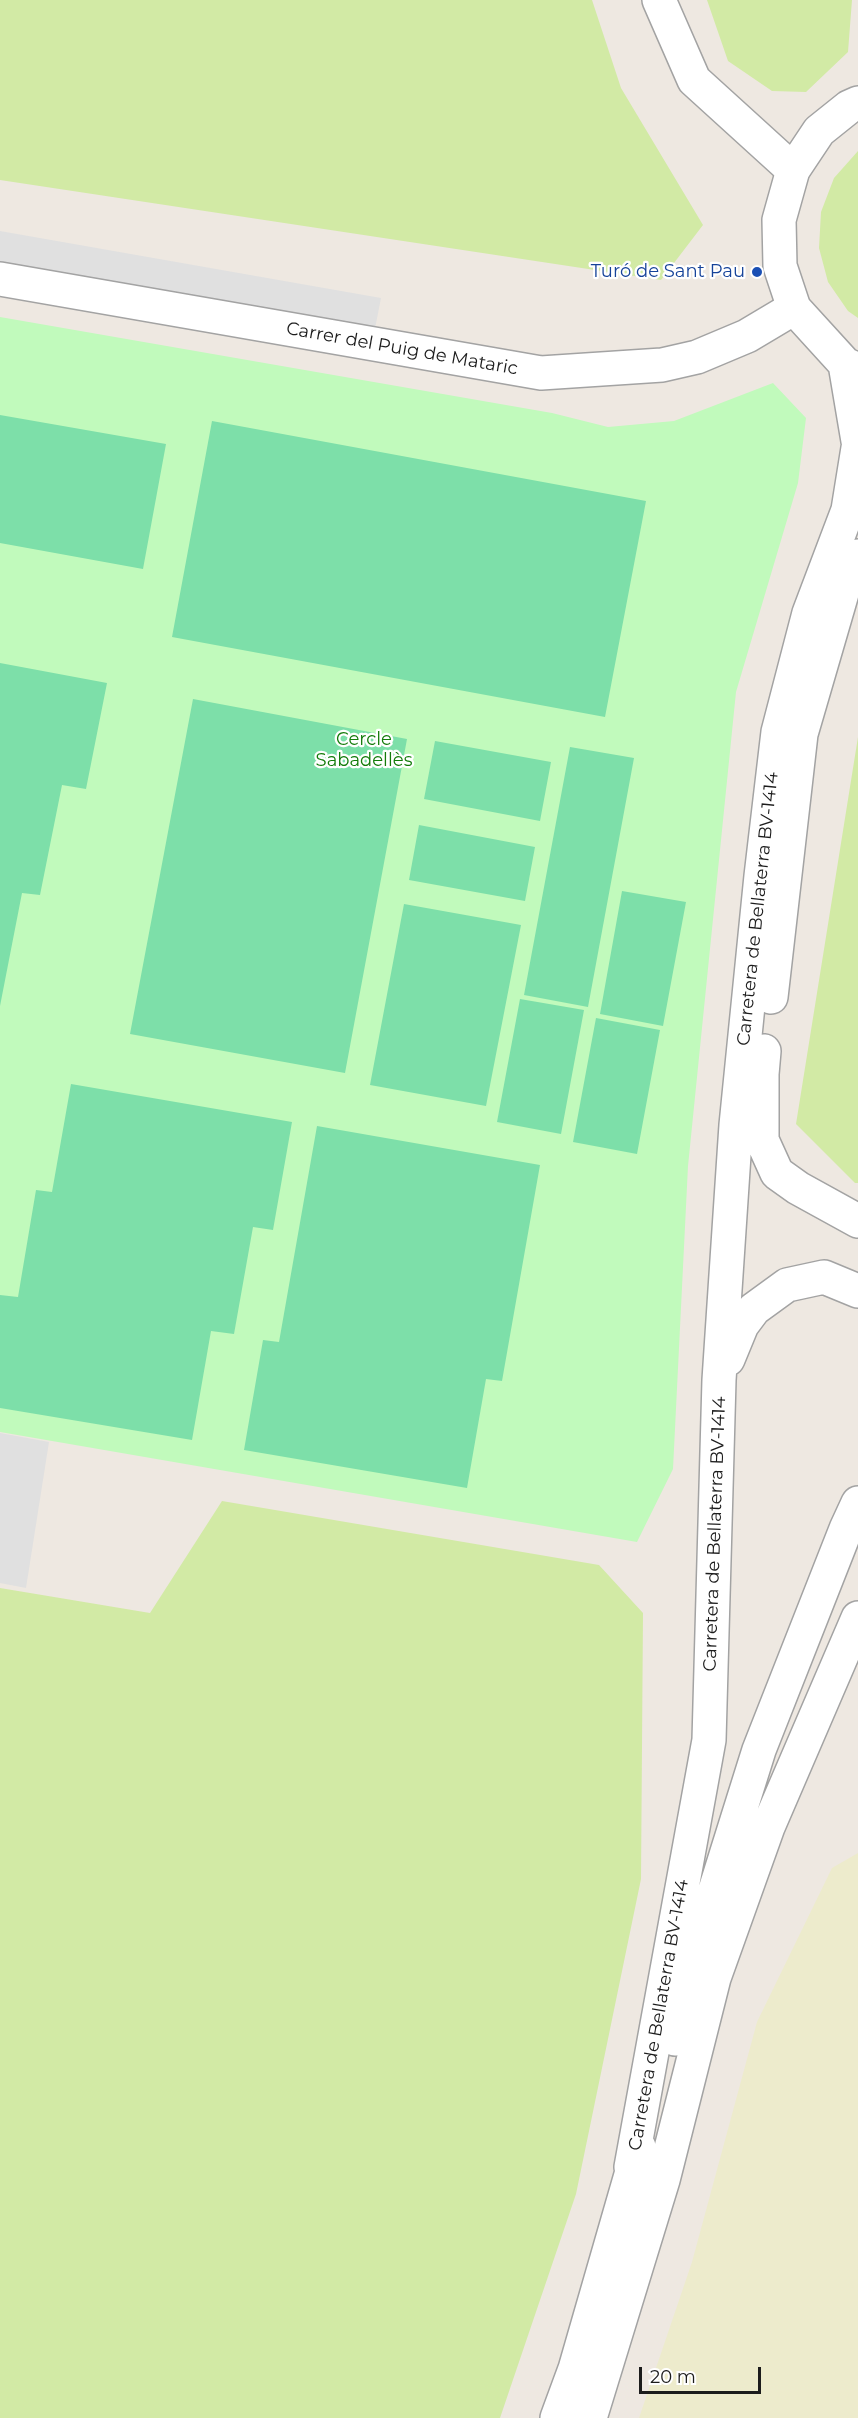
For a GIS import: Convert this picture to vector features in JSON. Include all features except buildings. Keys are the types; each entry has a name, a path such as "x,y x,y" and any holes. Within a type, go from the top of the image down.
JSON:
{"street":[{"path":"659,0 694,80 793,170"},
{"path":"858,103 849,107 819,131 793,170 778,220 780,266 795,308 852,367 858,441"},
{"name":"Carrer del Puig de Mataric","path":"0,279 541,373 662,365 697,357 747,336 795,308"},
{"name":"Carretera de Bellaterra BV-1414","path":"631,2167 709,1740 719,1380 749,1133 760,876 778,732 809,613 848,510 858,448"},
{"name":"Carretera de Bellaterra BV-1414","path":"858,556 845,583 801,734 762,1074 749,1133 777,1173 798,1188 858,1221"},
{"name":"Carretera de Bellaterra BV-1414","path":"719,1380 742,1325 754,1309 786,1285 824,1277 858,1291"},
{"name":"Carretera de Bellaterra BV-1414","path":"631,2167 669,2066 701,1935 759,1750 858,1503"},
{"name":"Carretera de Bellaterra BV-1414","path":"729,1936 739,1868 824,1633 858,1561"},
{"name":"Carretera de Bellaterra BV-1414","path":"590,2418 663,2180 714,1978 768,1827 858,1618"},
{"path":"557,2418 574,2369 631,2167"}],"shaded area":[{"path":"0,231 381,298 372,344 0,279"},
{"path":"0,1433 49,1442 26,1588 0,1583"},
{"path":"858,1853 858,2418 639,2418 692,2262 757,2022 832,1868"}],"green space":[{"path":"0,0 592,0 621,88 703,225 661,280 0,180"},
{"path":"707,0 852,0 848,52 806,92 772,91 728,61"},
{"path":"858,151 858,318 848,311 828,282 819,248 821,212 834,178"},
{"name":"Cercle Sabadellès","path":"0,317 552,413 608,427 674,421 773,383 806,418 798,483 736,692 688,1166 673,1469 637,1542 0,1432"},
{"path":"0,415 166,444 143,569 0,543"},
{"path":"212,421 646,501 605,717 172,637"},
{"path":"0,663 107,683 86,789 62,785 40,895 22,893 0,1006"},
{"path":"193,699 407,739 345,1073 130,1034"},
{"path":"858,737 858,1183 855,1183 796,1124"},
{"path":"435,741 551,762 540,821 424,799"},
{"path":"570,747 634,758 588,1007 524,995"},
{"path":"419,825 535,847 525,901 409,880"},
{"path":"622,891 686,902 663,1026 600,1014"},
{"path":"404,904 521,925 486,1106 370,1085"},
{"path":"520,999 584,1010 561,1134 497,1122"},
{"path":"596,1018 660,1030 637,1154 573,1142"},
{"path":"71,1084 292,1122 273,1230 253,1227 234,1334 211,1331 192,1440 0,1408 0,1295 18,1297 36,1190 52,1192"},
{"path":"317,1126 540,1165 502,1381 486,1379 467,1488 244,1450 263,1340 279,1342"},
{"path":"222,1501 599,1565 643,1613 641,1879 576,2194 500,2418 0,2418 0,1588 150,1613"}],"place":[{"name":"Turó de Sant Pau","path":"757,272"}]}
